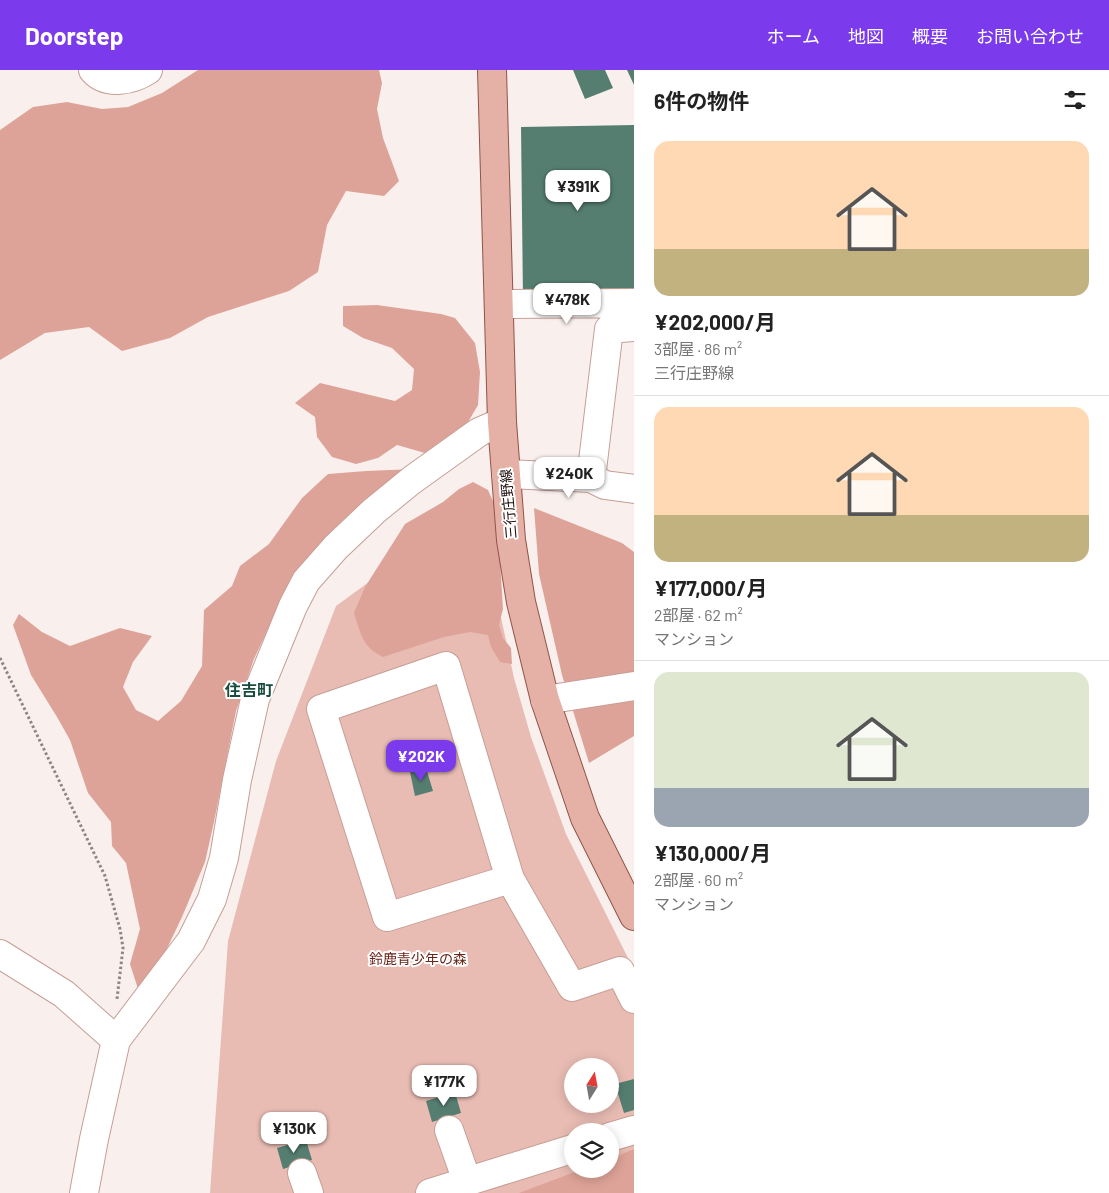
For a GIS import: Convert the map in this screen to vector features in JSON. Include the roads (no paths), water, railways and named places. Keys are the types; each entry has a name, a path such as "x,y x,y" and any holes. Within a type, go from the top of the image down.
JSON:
{"main road":[{"name":"三行庄野線","path":"492,70 502,422 511,540 521,602 545,700 585,818 634,916"}],"street":[{"path":"93,70 106,79 124,80 138,77 148,70"},
{"path":"499,304 634,303"},
{"path":"591,478 609,330 634,326"},
{"path":"84,1193 92,1147 116,1040 191,941 212,899 224,858 237,780 255,699 276,646 306,581 336,547 374,511 412,480 479,432 502,422"},
{"path":"506,474 591,478 605,485 634,489"},
{"path":"510,879 387,917 321,708 446,666 510,879 572,987 620,971 634,999"},
{"path":"545,700 634,686"},
{"path":"0,954 64,994 116,1040"},
{"path":"449,1130 467,1182"},
{"path":"619,1134 634,1130"},
{"path":"430,1193 564,1152"}],"district":[{"name":"住吉町","path":"249,689"}],"park label":[{"name":"鈴鹿青少年の森","path":"418,958"}]}
